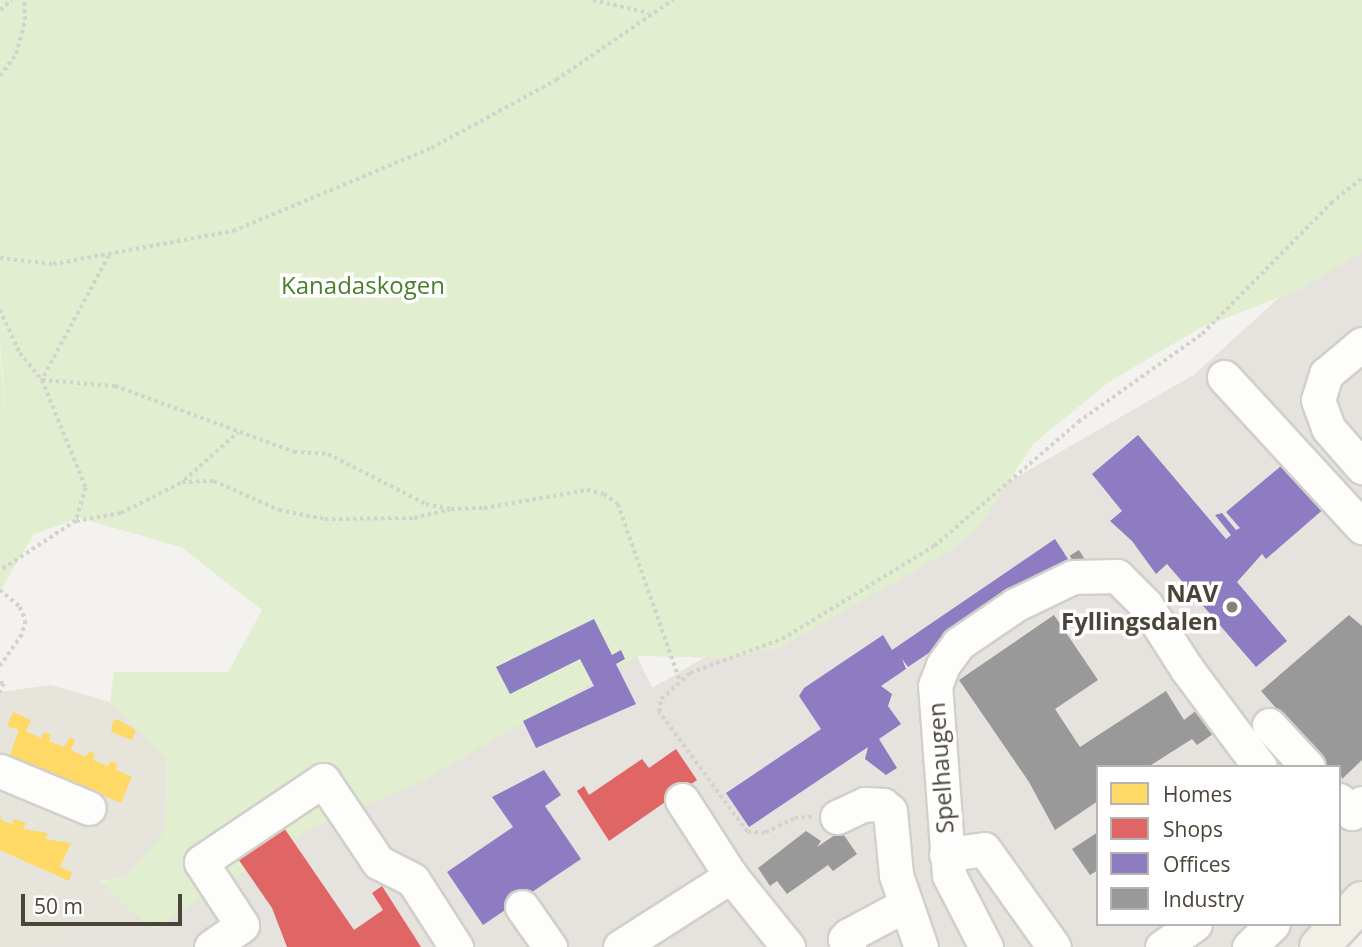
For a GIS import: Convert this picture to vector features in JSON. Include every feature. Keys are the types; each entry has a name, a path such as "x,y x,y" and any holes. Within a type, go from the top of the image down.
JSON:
{"street":[{"path":"1362,344 1326,374 1318,400 1328,428 1362,467"},
{"path":"1224,377 1362,527"},
{"name":"Spelhaugen","path":"986,947 949,875 935,685 943,664 958,644 1015,605 1073,577 1117,576 1146,605 1199,687 1259,765"},
{"path":"1269,725 1306,765"},
{"path":"0,771 89,808"},
{"path":"211,947 242,925 201,862 323,780 378,862 413,880 456,947"},
{"path":"682,800 731,876 788,947"},
{"path":"1341,802 1352,813 1362,803"},
{"name":"Spelhaugen","path":"837,817 866,804 883,805 890,811 896,875 921,947"},
{"name":"Spelhaugen","path":"946,854 984,849 1054,947"},
{"path":"620,947 731,876"},
{"path":"849,947 845,939 849,935 905,905"},
{"path":"522,907 550,947"},
{"path":"1162,947 1192,926"},
{"path":"1249,947 1271,926"}],"path":[{"path":"0,10 11,0"},
{"path":"0,76 16,54 25,20 24,0"},
{"path":"593,0 649,13"},
{"path":"0,258 54,264 109,256 233,231 431,148 556,80 649,13 673,0"},
{"path":"837,817 800,817 755,835 741,828 659,712 661,699 680,681 715,662 782,639 934,546 1078,422 1202,334 1331,202 1362,178"},
{"path":"42,380 109,256"},
{"path":"0,310 20,353 42,380 86,488 76,521"},
{"path":"42,380 115,386 294,452 328,454 426,504 451,509"},
{"path":"0,571 76,521 121,513 182,482 238,431"},
{"path":"182,482 214,481 279,510 325,519 414,518 451,509 587,489 618,504 680,681"},
{"path":"0,590 20,607 26,621 22,635 0,666"},
{"path":"0,682 4,684 0,693"}],"shaded area":[{"path":"1362,222 1362,880 1341,901 1341,765 1096,765 1096,926 1316,926 1296,947 34,947 128,928 275,733 599,577 652,688 1195,374"},
{"path":"1336,277 1362,312 1362,329 1307,379 1317,419 1362,476 1362,489 1359,486 1345,498 1231,371"},
{"path":"1217,373 1287,460 1223,512 1152,425"},
{"path":"1326,507 1362,550 1362,605 1310,649 1287,641 1256,605 1266,559"},
{"path":"51,685 110,702 167,760 165,833 125,877 101,881 152,930 46,947 0,947 0,692"},
{"path":"857,764 881,778 891,798 822,832 821,819 808,796"}],"green space":[{"name":"Kanadaskogen","path":"0,0 1362,0 1362,252 1301,289 1200,328 1109,382 1033,444 980,526 955,548 779,648 728,658 639,656 421,782 309,830 152,930 100,882 125,877 165,832 167,760 110,702 114,672 228,672 262,610 181,547 80,518 34,534 0,591 0,353 10,467 0,341"}],"building: Homes":[{"path":"13,712 31,720 26,731 41,738 44,732 51,735 49,741 64,747 70,737 75,740 71,750 86,757 89,751 95,754 93,760 108,766 111,761 118,764 115,769 132,777 121,803 9,757 19,730 7,726"},
{"path":"117,719 136,730 132,740 111,732 113,721"},
{"path":"0,813 1,820 12,824 14,819 26,823 23,829 48,833 45,839 71,843 60,867 72,872 69,881 0,850"}],"building: Shops":[{"path":"676,749 697,780 609,841 577,791 584,786 589,795 642,759 649,768"},
{"path":"280,822 354,930 383,910 372,893 382,886 421,947 287,947 272,908 234,853"}],"building: Offices":[{"path":"1138,435 1226,539 1231,535 1215,515 1222,513 1236,530 1240,528 1226,512 1287,461 1326,507 1266,559 1262,554 1237,582 1287,641 1256,667 1167,564 1156,574 1132,541 1110,521 1122,511 1092,474"},
{"path":"1055,539 1068,559 908,667 902,659 906,669 881,686 892,694 888,706 901,724 879,739 897,768 886,775 865,759 868,747 749,827 726,793 821,729 799,696 804,688 883,635 892,650"},
{"path":"594,619 612,655 621,650 625,659 616,664 636,704 536,748 523,721 594,686 580,659 510,694 496,667"},
{"path":"544,770 561,795 545,806 581,859 483,925 447,872 513,827 492,797"}],"building: Industry":[{"path":"1079,550 1087,563 1078,569 1070,556"},
{"path":"1054,615 1098,680 1055,709 1080,747 1166,691 1184,720 1197,710 1213,734 1197,745 1192,739 1151,765 1096,765 1096,802 1055,830 1029,782 959,680"},
{"path":"1349,615 1362,626 1362,760 1342,779 1341,765 1326,765 1261,691"},
{"path":"806,831 821,841 817,847 841,831 857,854 833,871 828,865 787,894 777,881 770,886 758,868"},
{"path":"1096,833 1096,871 1090,875 1072,849"}],"place":[{"name":"NAV Fyllingsdalen","path":"1232,607"}]}
